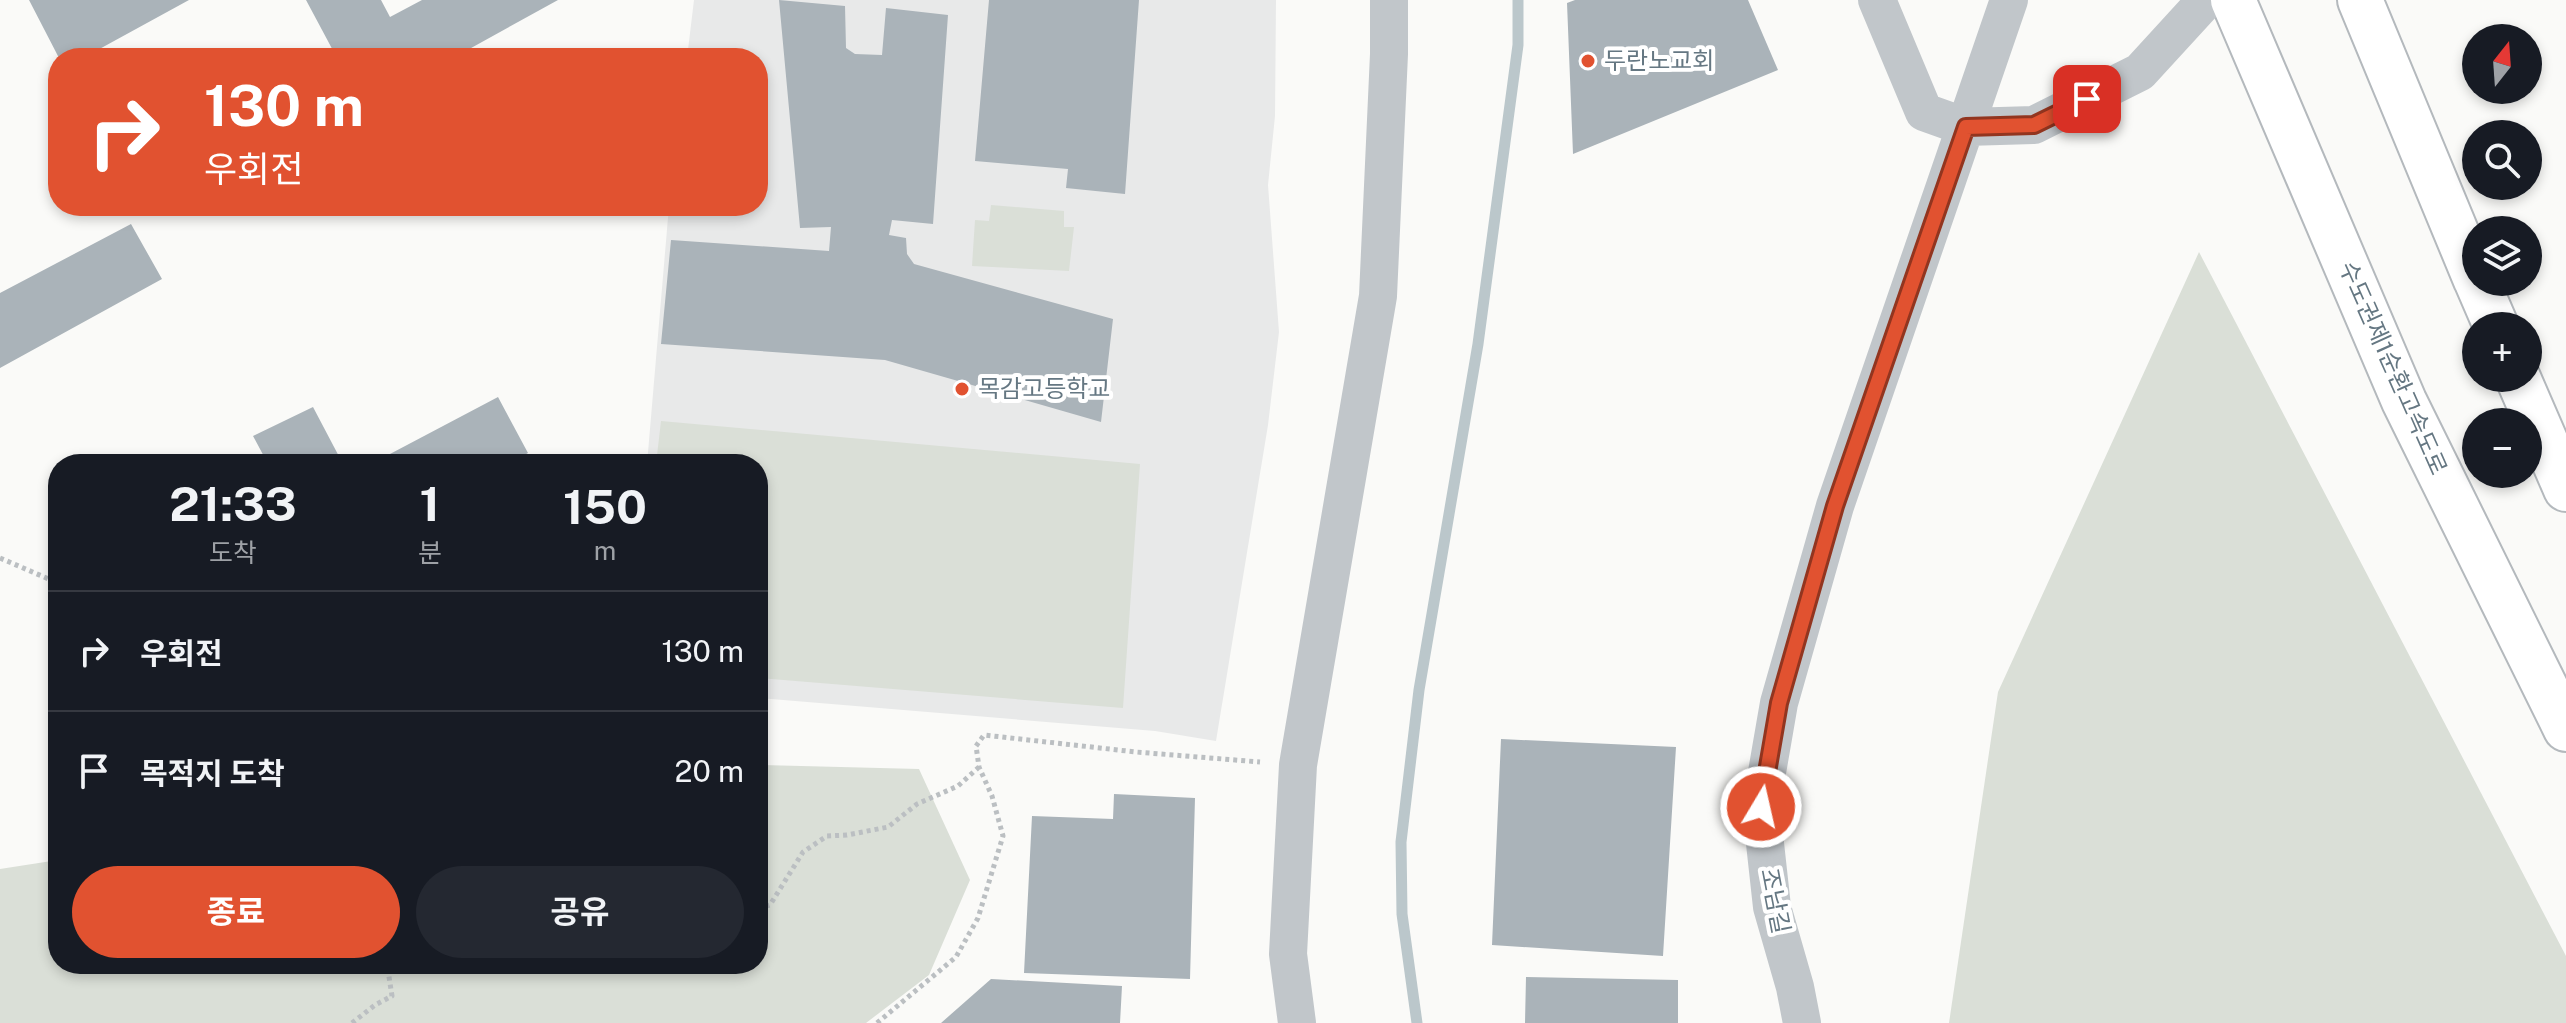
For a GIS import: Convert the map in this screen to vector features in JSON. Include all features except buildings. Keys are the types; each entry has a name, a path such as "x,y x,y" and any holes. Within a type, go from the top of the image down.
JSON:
{"highway":[{"name":"수도권제1순환고속도로","path":"2233,0 2404,401 2566,729"},
{"path":"2360,0 2462,246"},
{"path":"2524,392 2566,489"}],"street":[{"path":"1297,1023 1288,954 1298,765 1378,296 1389,0"},
{"path":"1877,0 1924,112 1966,127 2034,125 2140,72 2206,0"},
{"name":"조남길","path":"1802,1023 1772,907 1761,807 1779,703 1835,506 2009,0"}],"path":[{"path":"0,558 48,579"},
{"path":"877,1023 956,957 978,918 1003,836 992,796 979,767 976,746 984,735 1136,752 1298,765"},
{"path":"768,906 803,852 827,836 888,827 917,804 958,786 979,767"},
{"path":"352,1023 392,996 389,974"}],"shaded area":[{"name":"목감고등학교","path":"694,0 1276,0 1275,116 1268,185 1279,332 1268,425 1216,741 1155,731 768,699 768,454 648,454 668,216 768,216 768,48 688,48"},
{"path":"991,205 1064,211 1064,227 1074,227 1069,271 972,266 975,220 989,221"},
{"path":"2199,252 2566,956 2566,1023 1949,1023 1998,692"},
{"path":"661,421 1140,464 1123,708 768,679 768,454 657,454"},
{"path":"768,765 919,769 970,880 929,975 866,1023 0,1023 0,869 48,862 48,974 768,974"}],"waterway":[{"path":"1417,1023 1402,914 1401,842 1419,690 1478,344 1518,45 1518,0"}],"place":[{"name":"두란노교회","path":"1588,61"},
{"name":"목감고등학교","path":"962,389"}],"route":[{"path":"1761,807 1779,703 1835,506 1966,127 2034,125 2087,99"}]}
